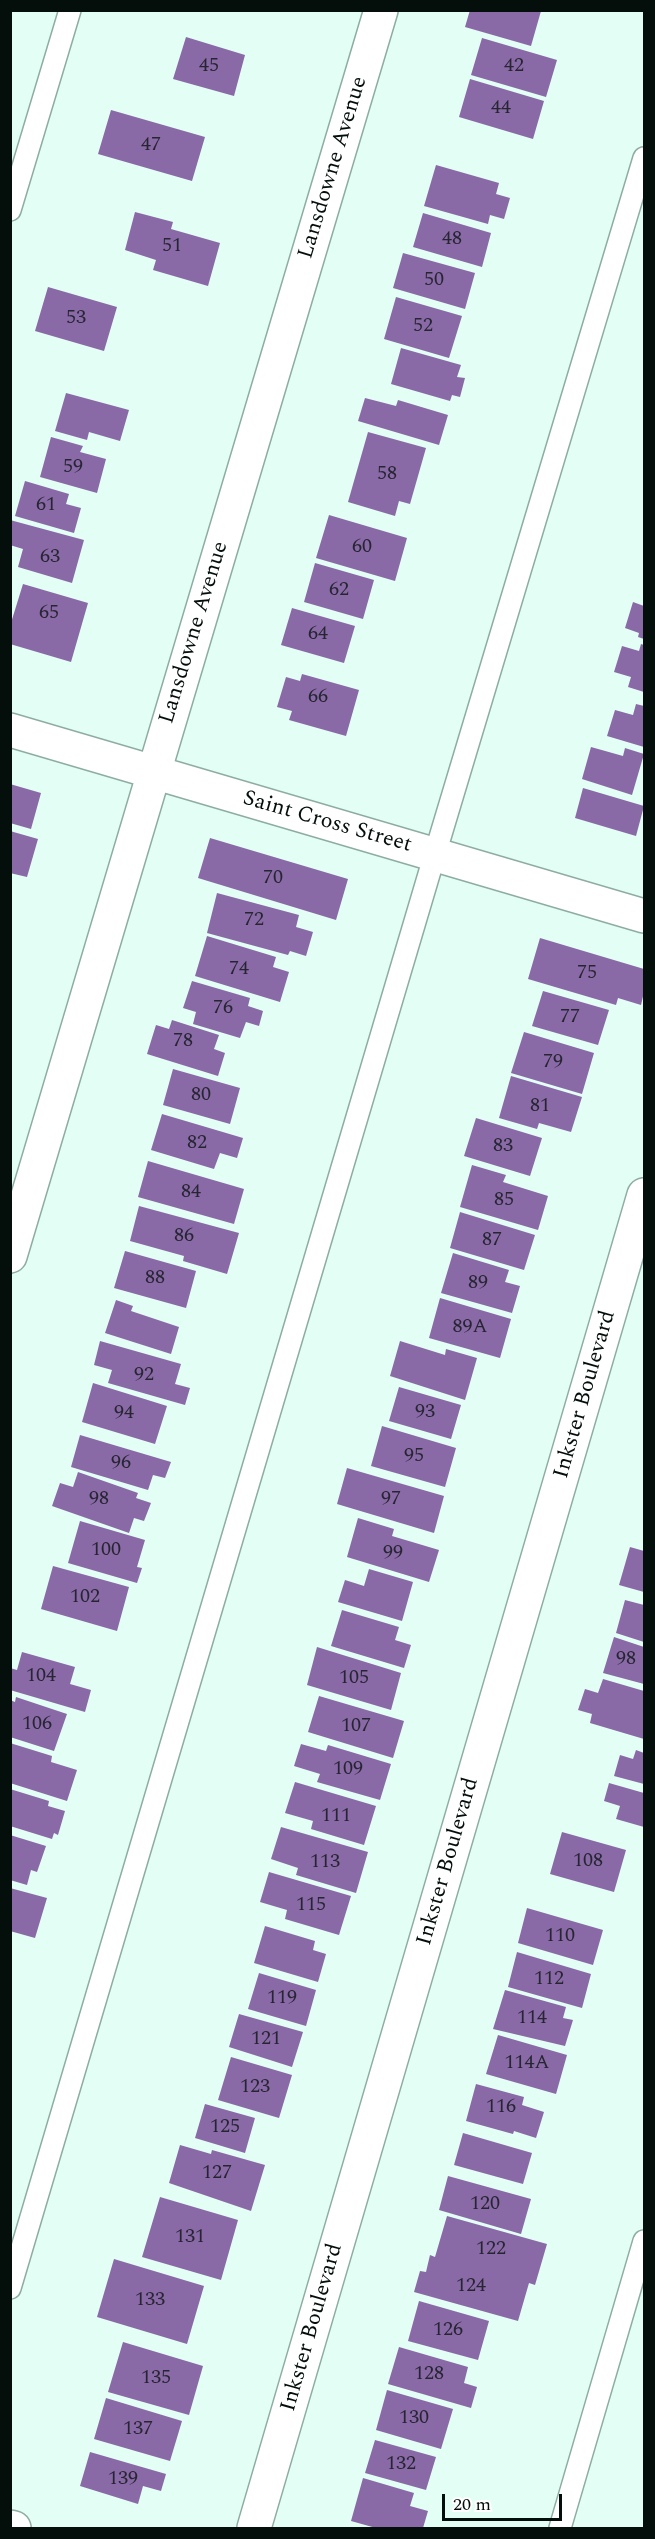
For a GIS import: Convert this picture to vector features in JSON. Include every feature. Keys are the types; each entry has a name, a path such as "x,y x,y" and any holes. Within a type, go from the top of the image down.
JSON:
{"street":[{"name":"Lansdowne Avenue","path":"10,1256 381,10"},
{"name":"Saint Cross Street","path":"10,730 645,916"},
{"name":"Inkster Boulevard","path":"254,2529 645,1195"}],"lane":[{"path":"10,210 70,10"},
{"path":"10,2288 435,854 645,158"},
{"path":"560,2529 645,2241"}],"building":[{"path":"470,10 541,11 531,46 465,27"},
{"path":"186,37 245,55 234,96 173,79"},
{"path":"482,38 557,60 546,97 471,75"},
{"path":"470,79 544,101 533,139 459,117"},
{"path":"111,110 205,137 192,181 98,154"},
{"path":"436,165 499,183 496,194 510,198 504,219 490,215 488,224 424,206"},
{"path":"135,212 173,222 171,229 220,243 208,286 153,270 156,260 125,250"},
{"path":"423,213 491,233 482,267 413,247"},
{"path":"403,253 475,273 465,309 393,288"},
{"path":"48,287 117,307 104,351 35,331"},
{"path":"396,297 462,316 449,358 384,339"},
{"path":"401,348 461,365 457,377 465,378 460,397 452,395 450,401 391,384"},
{"path":"66,393 129,410 120,441 89,432 87,440 55,431"},
{"path":"365,398 396,406 398,400 448,415 439,445 358,421"},
{"path":"368,432 426,448 410,504 399,501 395,516 348,502"},
{"path":"51,437 83,446 80,452 106,459 97,493 40,477"},
{"path":"25,481 69,494 66,504 81,508 74,533 15,516"},
{"path":"329,515 407,538 395,581 316,558"},
{"path":"10,520 84,540 72,583 18,567 23,549 10,545"},
{"path":"315,563 374,580 363,619 304,602"},
{"path":"23,584 88,603 71,662 10,644 10,626"},
{"path":"633,602 644,606 644,639 638,637 639,633 625,628"},
{"path":"292,608 355,626 344,663 281,645"},
{"path":"641,644 644,645 644,692 628,687 631,677 614,672 622,646 639,651"},
{"path":"302,674 359,690 346,736 289,720 292,711 277,707 286,677 300,681"},
{"path":"636,704 644,706 644,747 607,736 615,710 633,715"},
{"path":"591,747 623,756 625,748 644,754 632,795 582,779"},
{"path":"10,784 41,793 31,829 10,823"},
{"path":"583,788 644,806 636,836 575,818"},
{"path":"10,831 38,839 27,877 10,873"},
{"path":"210,838 348,879 336,920 198,878"},
{"path":"217,893 299,915 296,927 313,932 306,956 290,951 288,955 207,933"},
{"path":"207,936 276,957 273,967 289,972 280,1002 195,976"},
{"path":"540,938 644,969 644,992 641,1005 618,998 616,1005 528,979"},
{"path":"192,981 250,998 248,1006 263,1011 259,1026 246,1022 240,1038 193,1024 196,1012 183,1008"},
{"path":"543,991 609,1010 598,1045 532,1026"},
{"path":"172,1020 219,1035 214,1049 225,1053 218,1076 147,1054 156,1025 169,1029"},
{"path":"524,1032 594,1053 582,1094 511,1073"},
{"path":"173,1069 240,1088 230,1124 163,1105"},
{"path":"511,1076 582,1097 571,1132 539,1123 537,1129 499,1118"},
{"path":"162,1114 243,1138 237,1158 220,1153 214,1169 151,1150"},
{"path":"476,1118 542,1138 530,1176 464,1156"},
{"path":"148,1161 244,1189 234,1224 138,1197"},
{"path":"472,1165 506,1175 503,1182 548,1196 538,1230 460,1207"},
{"path":"139,1206 239,1233 227,1274 183,1261 184,1256 130,1241"},
{"path":"460,1212 535,1235 524,1270 450,1248"},
{"path":"125,1251 196,1271 186,1308 114,1288"},
{"path":"453,1253 509,1270 505,1282 520,1286 512,1313 441,1293"},
{"path":"440,1298 511,1319 500,1358 429,1338"},
{"path":"116,1300 133,1306 131,1311 179,1327 171,1354 105,1333"},
{"path":"100,1341 181,1364 175,1384 190,1388 185,1405 108,1383 112,1370 94,1365"},
{"path":"400,1341 445,1355 446,1349 477,1358 465,1400 390,1376"},
{"path":"93,1383 167,1406 155,1444 82,1422"},
{"path":"399,1387 461,1405 451,1439 389,1421"},
{"path":"382,1426 456,1448 445,1487 371,1466"},
{"path":"80,1435 171,1462 165,1478 153,1475 148,1490 71,1467"},
{"path":"347,1468 444,1496 434,1533 337,1504"},
{"path":"78,1472 138,1493 136,1498 151,1503 144,1521 134,1518 129,1533 52,1506 60,1483 73,1487"},
{"path":"358,1518 394,1529 392,1536 439,1550 429,1582 347,1557"},
{"path":"80,1521 145,1540 137,1567 142,1568 137,1583 68,1563"},
{"path":"630,1547 644,1551 644,1592 619,1585"},
{"path":"53,1566 129,1587 117,1631 41,1609"},
{"path":"369,1569 413,1582 402,1621 338,1602 345,1580 364,1586"},
{"path":"625,1600 644,1605 644,1642 616,1633"},
{"path":"342,1610 399,1627 395,1640 411,1645 404,1668 331,1646"},
{"path":"614,1637 644,1647 644,1684 603,1673"},
{"path":"317,1647 401,1673 391,1710 307,1685"},
{"path":"22,1652 75,1667 70,1684 91,1690 85,1712 10,1690 10,1668 17,1670"},
{"path":"603,1679 644,1691 644,1739 590,1723 592,1714 578,1710 585,1689 598,1693"},
{"path":"319,1696 404,1721 393,1758 308,1732"},
{"path":"16,1697 67,1714 54,1751 10,1737 10,1700 15,1702"},
{"path":"10,1743 52,1756 51,1762 77,1770 67,1801 10,1783"},
{"path":"301,1744 326,1751 328,1745 391,1764 380,1800 317,1782 320,1774 294,1766"},
{"path":"636,1750 644,1753 644,1784 614,1776 620,1755 633,1759"},
{"path":"295,1782 376,1806 364,1845 311,1829 313,1821 285,1813"},
{"path":"609,1783 644,1793 644,1827 616,1819 620,1806 604,1801"},
{"path":"10,1789 49,1801 48,1806 65,1811 58,1835 54,1833 52,1839 10,1826"},
{"path":"281,1827 368,1852 356,1893 296,1875 298,1868 271,1859"},
{"path":"562,1832 626,1850 614,1892 550,1874"},
{"path":"10,1835 46,1846 37,1872 31,1870 27,1885 10,1880"},
{"path":"269,1872 351,1896 339,1935 285,1919 287,1910 260,1902"},
{"path":"10,1888 47,1898 35,1938 10,1931"},
{"path":"527,1908 603,1930 593,1965 518,1943"},
{"path":"265,1926 315,1941 313,1950 326,1954 318,1982 254,1963"},
{"path":"517,1952 591,1974 582,2008 508,1987"},
{"path":"259,1973 316,1990 306,2026 248,2009"},
{"path":"505,1990 566,2007 563,2018 573,2020 565,2046 493,2029"},
{"path":"239,2014 303,2032 292,2067 229,2047"},
{"path":"498,2035 567,2055 556,2094 486,2074"},
{"path":"231,2057 292,2075 279,2118 218,2100"},
{"path":"476,2084 524,2097 522,2105 544,2112 536,2138 466,2121"},
{"path":"205,2104 255,2118 245,2153 195,2138"},
{"path":"463,2133 532,2153 523,2184 454,2165"},
{"path":"180,2145 211,2154 212,2150 265,2165 251,2211 169,2183"},
{"path":"448,2176 531,2199 521,2234 439,2210"},
{"path":"160,2197 238,2220 221,2280 142,2257"},
{"path":"447,2216 547,2244 535,2285 529,2283 518,2321 414,2292 420,2271 426,2272 430,2255 435,2257"},
{"path":"114,2259 204,2286 187,2344 97,2317"},
{"path":"419,2301 489,2321 478,2360 408,2341"},
{"path":"123,2342 203,2366 189,2415 108,2392"},
{"path":"399,2347 468,2367 464,2383 477,2387 471,2408 388,2384"},
{"path":"387,2390 453,2409 441,2449 376,2430"},
{"path":"106,2398 182,2421 170,2461 94,2439"},
{"path":"375,2440 436,2457 426,2490 365,2473"},
{"path":"90,2452 166,2474 161,2491 143,2486 138,2504 80,2486"},
{"path":"363,2478 414,2493 410,2506 428,2511 423,2528 376,2528 351,2521"}]}
